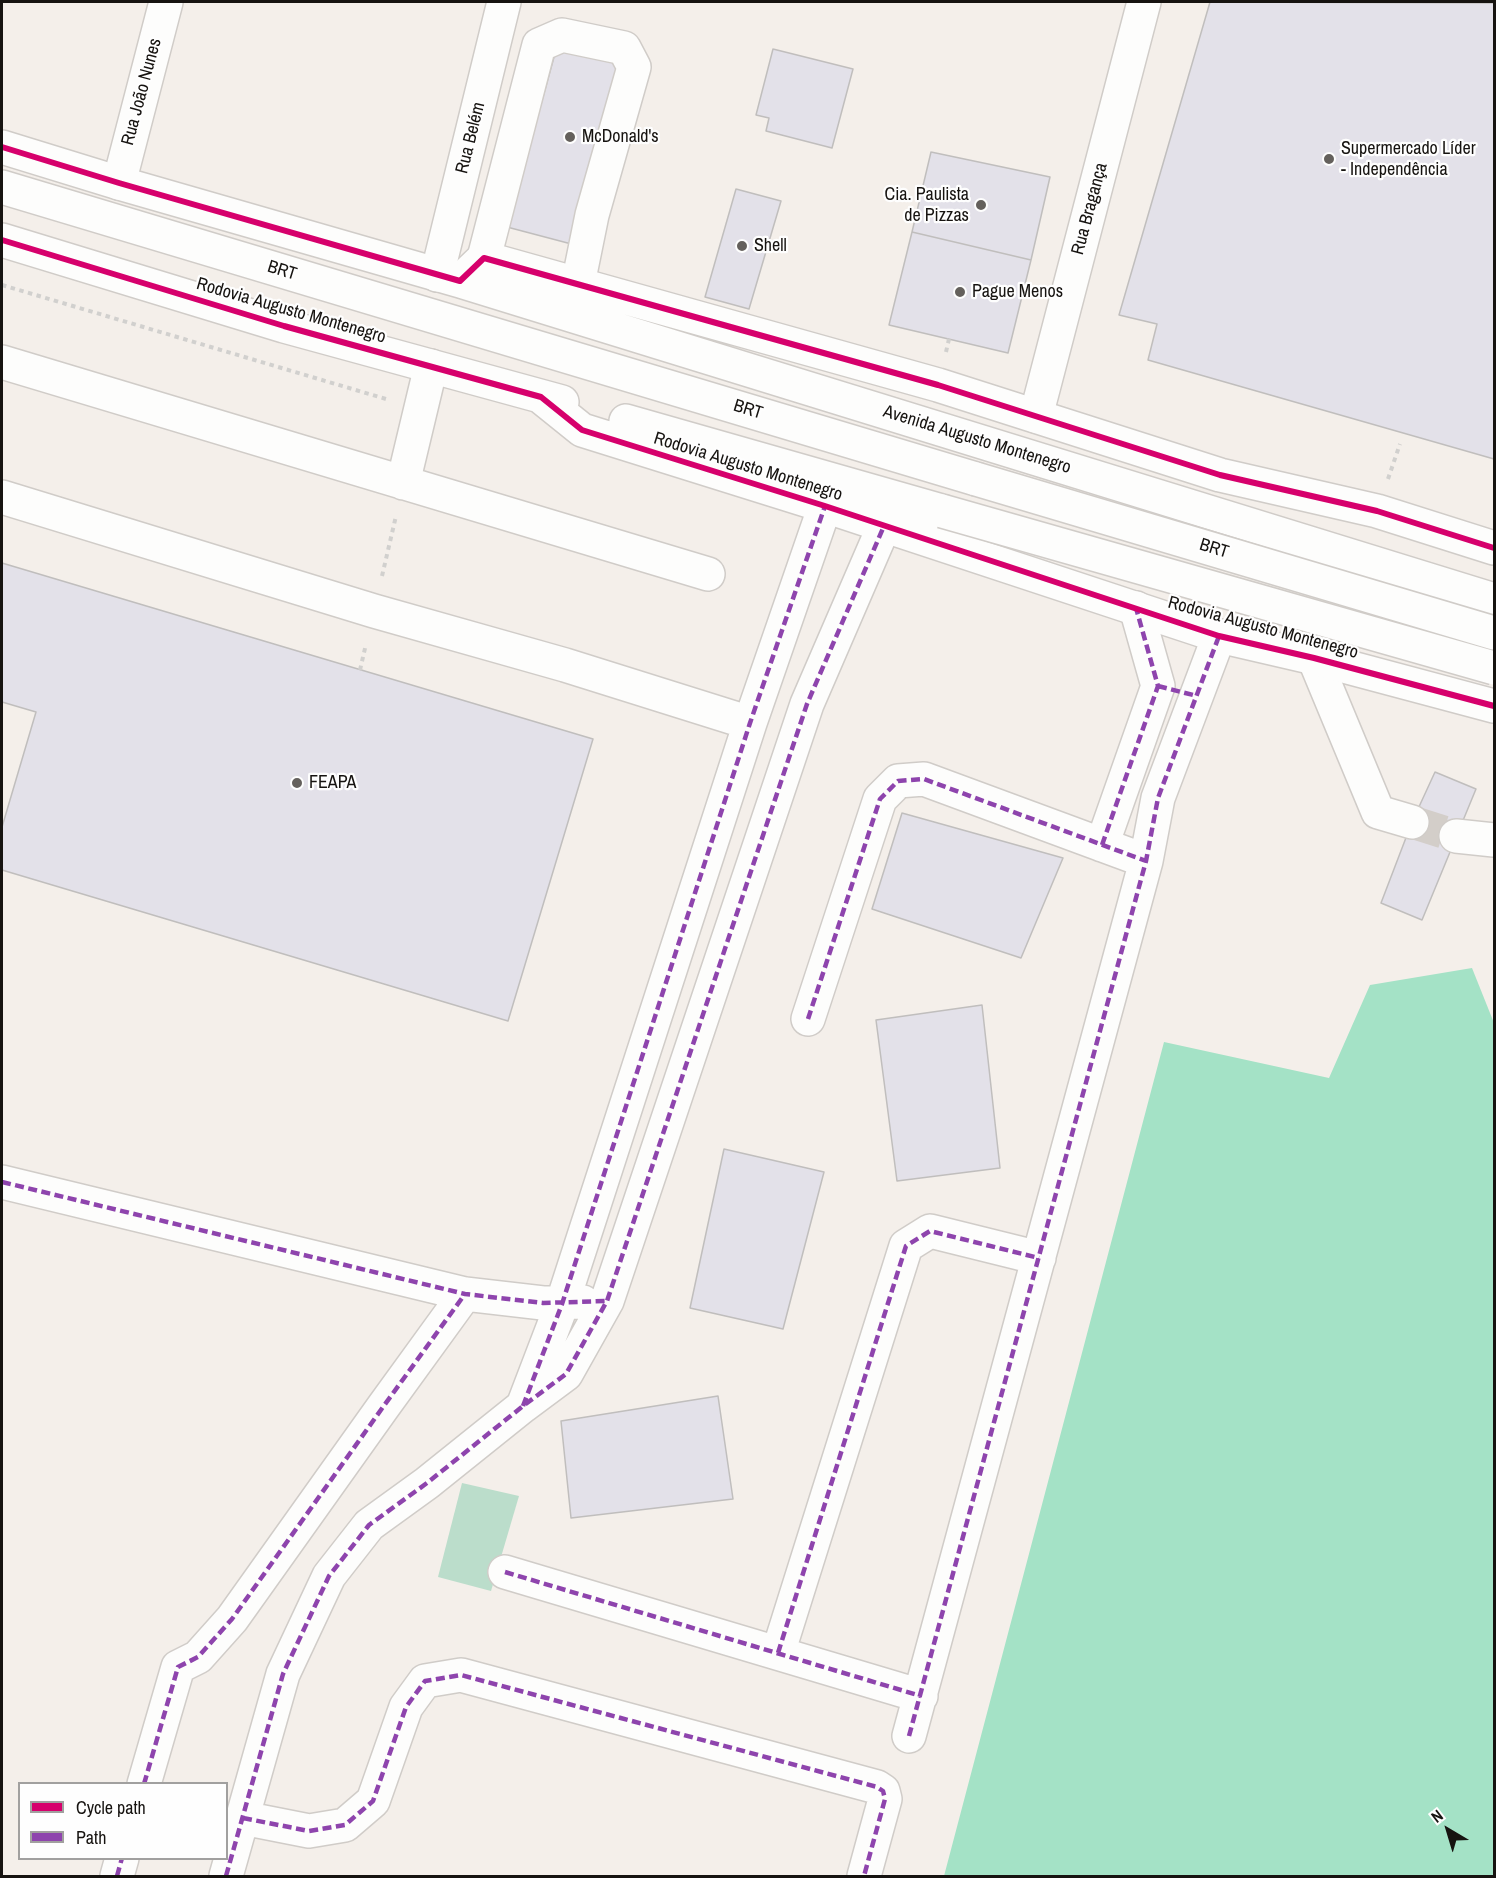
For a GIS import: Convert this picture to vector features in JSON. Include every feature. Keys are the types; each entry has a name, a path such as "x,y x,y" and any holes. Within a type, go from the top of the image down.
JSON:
{"street":[{"name":"Rua João Nunes","path":"119,183 166,2"},
{"name":"Rua Belém","path":"449,278 504,2"},
{"name":"Rua Bragança","path":"1036,416 1144,2"},
{"path":"484,258 540,45 561,35 624,48 634,67 592,215 578,284"},
{"path":"2,147 449,278 484,258 938,385 1220,475 1377,511 1494,548"},
{"name":"BRT","path":"2,188 1494,633"},
{"name":"Rodovia Augusto Montenegro","path":"2,240 284,326 541,396 582,430 825,506 1219,636 1494,705"},
{"name":"Avenida Augusto Montenegro","path":"449,278 1494,600"},
{"path":"2,362 708,574"},
{"path":"404,483 431,366"},
{"path":"541,396 1494,668"},
{"path":"2,497 374,611 565,665 750,723"},
{"path":"523,1406 562,1304 750,723 825,506"},
{"path":"226,1876 283,1674 329,1576 369,1525 427,1484 566,1374 607,1301 807,704 884,526"},
{"path":"1102,845 1158,686 1136,608"},
{"path":"909,1736 1146,861 1158,798 1219,636"},
{"path":"1314,658 1378,812 1412,822"},
{"path":"1158,686 1197,696"},
{"path":"808,1019 880,799 898,781 924,779 1146,861"},
{"path":"1456,836 1494,840"},
{"path":"671,966 717,975"},
{"path":"2,1182 465,1294 562,1304 607,1301"},
{"path":"778,1653 906,1246 930,1231 1039,1258"},
{"path":"145,1782 178,1667 198,1657 232,1619 465,1294"},
{"path":"505,1572 921,1696"},
{"path":"243,1818 309,1831 345,1825 373,1801 406,1707 425,1681 461,1675 877,1787 883,1791 885,1799 864,1876"},
{"path":"117,1876 121,1860"}],"path":[{"path":"2,285 420,409"}],"green space":[{"path":"1472,968 1494,1023 1494,1876 944,1876 1164,1042 1329,1078 1370,985"},
{"path":"462,1483 519,1496 491,1591 438,1577"}],"building":[{"name":"Supermercado Líder - Independência","path":"1210,2 1494,3 1494,459 1148,360 1157,324 1119,315"},
{"name":"McDonald's","path":"566,42 627,67 579,246 507,227 554,57"},
{"path":"773,49 853,69 832,148 766,131 769,118 756,115"},
{"name":"Cia. Paulista de Pizzas","path":"931,152 1050,177 1031,260 912,232"},
{"path":"736,189 781,201 749,309 705,297"},
{"name":"Pague Menos","path":"912,232 1031,260 1008,353 889,325"},
{"name":"FEAPA","path":"2,563 593,739 508,1021 2,870 2,827 36,712 2,702"},
{"path":"1435,772 1476,789 1422,920 1381,903 1412,822"},
{"path":"902,813 1063,858 1021,958 872,909"},
{"path":"982,1005 1000,1168 897,1181 876,1020"},
{"path":"724,1149 824,1172 783,1329 690,1308"},
{"path":"718,1396 733,1499 571,1518 561,1421"}],"tunnel":[{"path":"1412,822 1456,836"}],"marked path":[{"path":"523,1406 562,1304 750,723 825,506"},
{"path":"226,1876 283,1674 329,1576 369,1525 427,1483 566,1374 607,1301 807,704 884,526"},
{"path":"1102,845 1158,686 1136,608"},
{"path":"909,1736 1146,861 1158,798 1219,636"},
{"path":"1158,686 1197,696"},
{"path":"808,1019 880,799 898,781 924,779 1146,861"},
{"path":"2,1182 465,1294 543,1303 607,1301"},
{"path":"778,1653 906,1246 930,1231 1039,1258"},
{"path":"145,1782 178,1667 198,1657 232,1619 465,1294"},
{"path":"505,1572 921,1696"},
{"path":"243,1818 309,1831 345,1825 373,1801 406,1707 425,1681 461,1675 877,1787 883,1791 885,1799 864,1876"},
{"path":"117,1876 121,1860"}],"cycle path":[{"path":"2,147 460,281 484,258 938,385 1220,475 1377,511 1494,548"},
{"path":"2,240 284,326 541,397 582,430 825,506 1219,636 1314,658 1494,706"}],"place":[{"name":"McDonald's","path":"570,137"},
{"name":"Supermercado Líder - Independência","path":"1329,159"},
{"name":"Cia. Paulista de Pizzas","path":"981,205"},
{"name":"Shell","path":"742,246"},
{"name":"Pague Menos","path":"960,292"},
{"name":"FEAPA","path":"297,783"}]}
